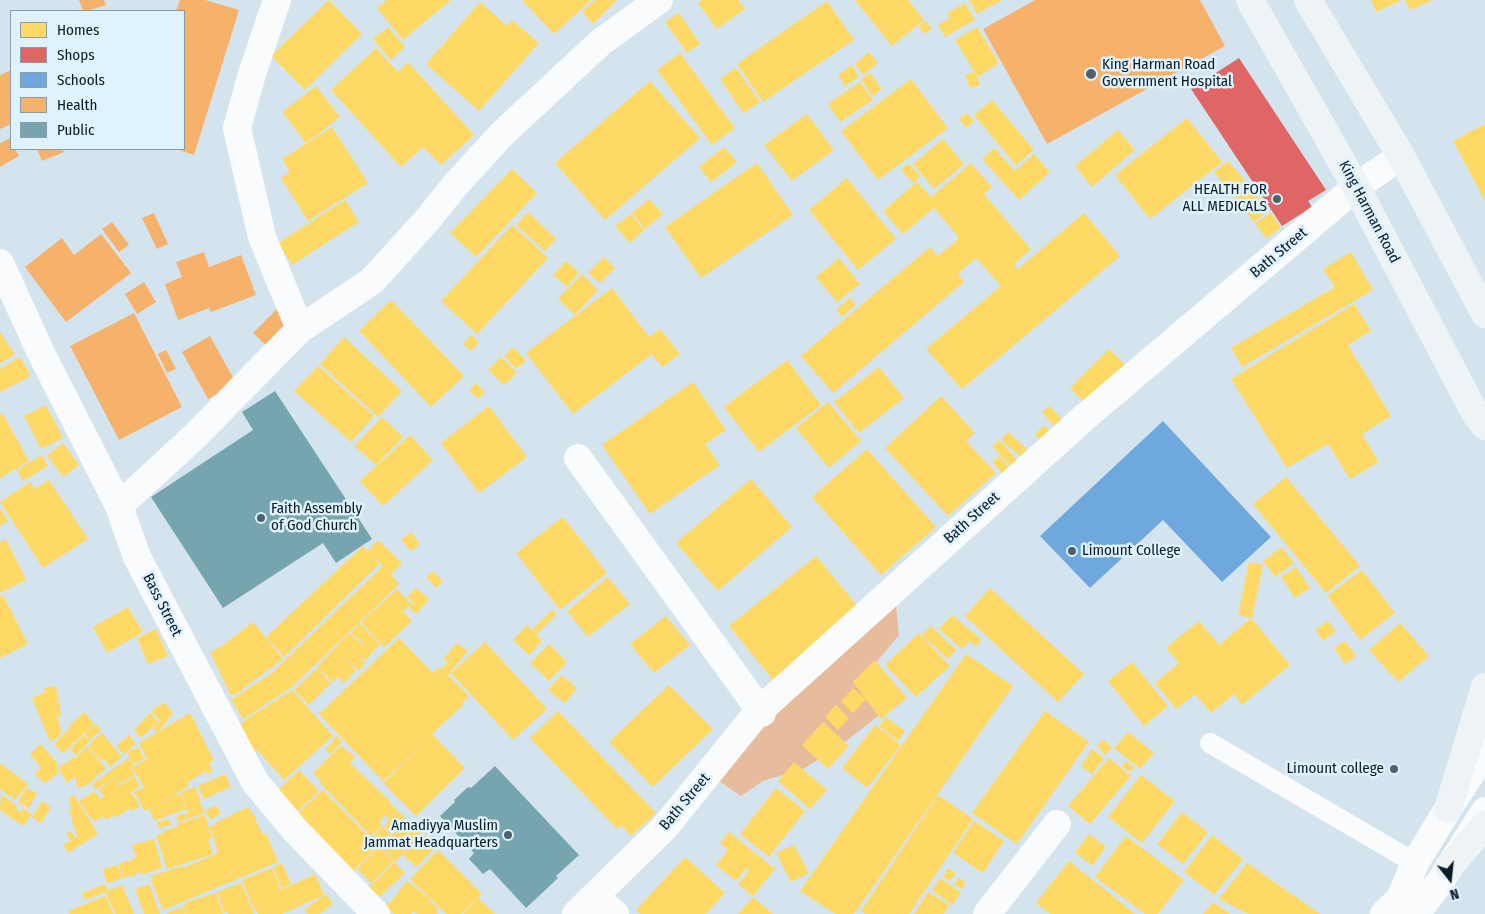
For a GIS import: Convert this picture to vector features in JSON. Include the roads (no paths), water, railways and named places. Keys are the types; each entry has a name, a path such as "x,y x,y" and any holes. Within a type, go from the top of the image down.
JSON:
{"main road":[{"name":"King Harman Road","path":"1250,0 1356,187 1480,419 1485,444"},
{"path":"1308,0 1401,156 1485,314"},
{"path":"1448,809 1485,687"},
{"path":"1449,867 1485,825"}],"street":[{"path":"277,0 237,128 262,237 300,329"},
{"path":"119,506 195,436 300,329 372,281 502,134 601,42 659,0"},
{"name":"Bath Street","path":"595,908 665,827 758,712 1086,416 1356,187 1401,156"},
{"name":"Bass Street","path":"0,263 41,353 119,506 137,557 255,782 295,830 376,914"},
{"path":"578,458 762,713 758,712"},
{"path":"1384,914 1400,900 1415,863 1485,752"},
{"path":"1414,913 1440,882 1485,811"},
{"path":"987,914 1057,824"}],"lane":[{"path":"1210,743 1415,863"}],"place":[{"name":"King Harman Road Government Hospital","path":"1091,74"},
{"name":"HEALTH FOR ALL MEDICALS","path":"1277,199"},
{"name":"Faith Assembly of God Church","path":"261,518"},
{"name":"Limount College","path":"1072,551"},
{"name":"Limount college","path":"1394,769"},
{"name":"Amadiyya Muslim Jammat Headquarters","path":"508,835"}]}
